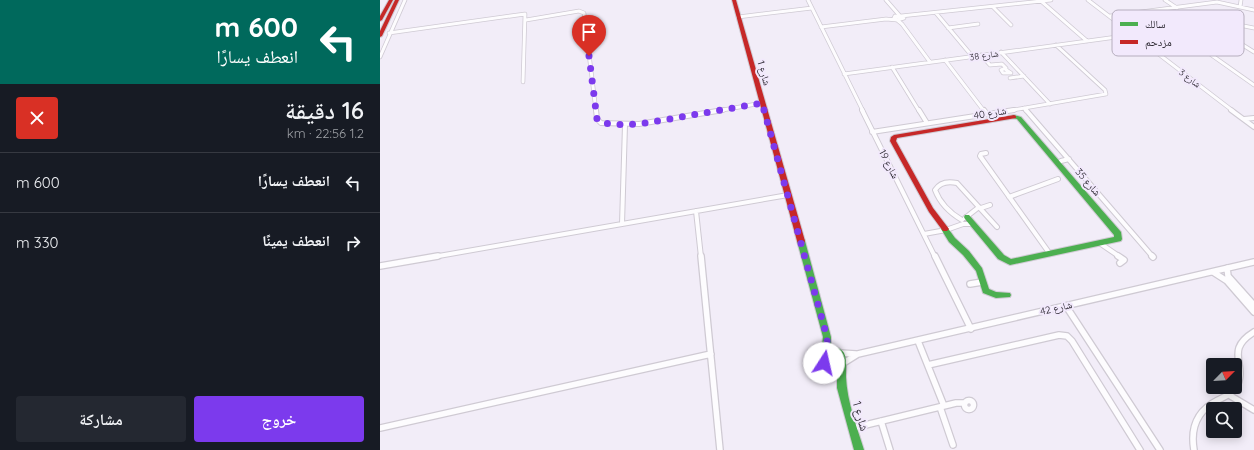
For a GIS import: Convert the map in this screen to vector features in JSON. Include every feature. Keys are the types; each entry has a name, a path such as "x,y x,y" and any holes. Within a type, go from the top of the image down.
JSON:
{"main road":[{"path":"380,36 398,0"},
{"name":"شارع 1","path":"734,0 827,337 826,354"},
{"path":"380,20 385,3"},
{"path":"963,221 973,224 1001,257 1007,261 1013,262 1117,240 1119,237 1118,234 1059,161 1021,119 1017,117 894,137 893,141 927,203 952,240 966,253 979,270 986,291 991,294 1007,295"},
{"name":"شارع 1","path":"827,337 838,352"},
{"path":"830,351 838,352 842,359 841,365 835,369 830,368 824,363 824,357 830,351"},
{"name":"شارع 1","path":"841,365 842,388 859,450"},
{"name":"شارع 1","path":"830,368 842,388"}],"street":[{"path":"380,57 389,33 405,0"},
{"name":"شارع 19","path":"808,0 872,132 971,329"},
{"path":"886,0 895,12 902,17"},
{"path":"1008,0 1013,4"},
{"path":"821,27 1051,0"},
{"name":"شارع 3","path":"1088,0 1110,16"},
{"path":"1166,0 1177,8"},
{"path":"1240,7 1242,0"},
{"path":"1041,1 1087,41"},
{"path":"1158,10 1217,2 1254,10"},
{"path":"993,7 1011,24"},
{"path":"738,16 812,8"},
{"path":"526,20 579,11 584,13 598,121 601,123 626,125 646,123 762,103"},
{"path":"895,12 896,18 930,62"},
{"path":"936,13 972,56"},
{"path":"389,33 522,14 526,15 523,82"},
{"path":"902,17 902,24"},
{"path":"948,28 978,24"},
{"path":"1244,26 1254,28"},
{"name":"شارع 38","path":"844,74 1112,38"},
{"name":"شارع 40","path":"872,132 1106,94 1105,90 1056,45"},
{"path":"1244,46 1254,52"},
{"path":"1002,52 1050,104"},
{"path":"981,55 989,64 1001,64 1006,68 1001,71 1008,75 1024,76"},
{"name":"شارع 3","path":"1162,56 1254,127"},
{"path":"1213,56 1254,84"},
{"path":"945,60 987,114"},
{"path":"892,67 927,123"},
{"path":"1008,75 1018,70"},
{"path":"1247,79 1254,78"},
{"name":"شارع 35","path":"1024,108 1153,257"},
{"path":"1244,119 1254,118"},
{"path":"622,224 626,125"},
{"path":"986,153 980,156 1050,254"},
{"path":"1059,161 1069,159"},
{"path":"1009,197 1058,179"},
{"path":"963,221 952,213 936,194 934,190 938,185 949,181 960,185 997,227"},
{"path":"380,266 788,195"},
{"path":"924,234 946,230 963,221 980,208 990,205"},
{"path":"696,211 720,450"},
{"path":"1101,244 1124,259 1120,263"},
{"name":"شارع 42","path":"838,352 858,354 971,329 1254,262"},
{"path":"1227,268 1228,276 1254,305"},
{"path":"1213,272 1227,281 1254,312"},
{"path":"970,284 982,282"},
{"path":"1066,306 1160,450"},
{"path":"1194,450 1193,434 1197,417 1208,405 1229,395 1236,388 1239,381 1238,348 1244,338 1254,332"},
{"path":"928,365 1058,335 1064,335 1072,341 1140,450"},
{"path":"918,340 928,365 953,445"},
{"path":"380,428 711,354"},
{"name":"شارع 42","path":"841,365 858,354"},
{"path":"1229,395 1254,410"},
{"path":"853,428 965,403"},
{"path":"881,421 890,450"}],"traffic: fast":[{"path":"967,217 1001,257 1010,262 1118,239 1118,234 1019,118 1014,117"},
{"path":"945,229 952,240 966,253 979,270 986,291 996,295 1007,295"},
{"path":"801,241 827,337 826,354"},
{"path":"833,351 839,354 842,360 839,366 833,369 827,366 824,360 827,354 833,351"},
{"path":"841,365 842,388 859,450"}],"traffic: jam":[{"path":"380,20 391,0"},
{"path":"380,36 397,0"},
{"path":"734,0 801,241"},
{"path":"945,229 931,210 893,141 894,137 1014,117"}],"route":[{"path":"589,56 597,119 601,123 626,125 646,123 762,103 827,337 828,346 824,357 824,363"}]}
